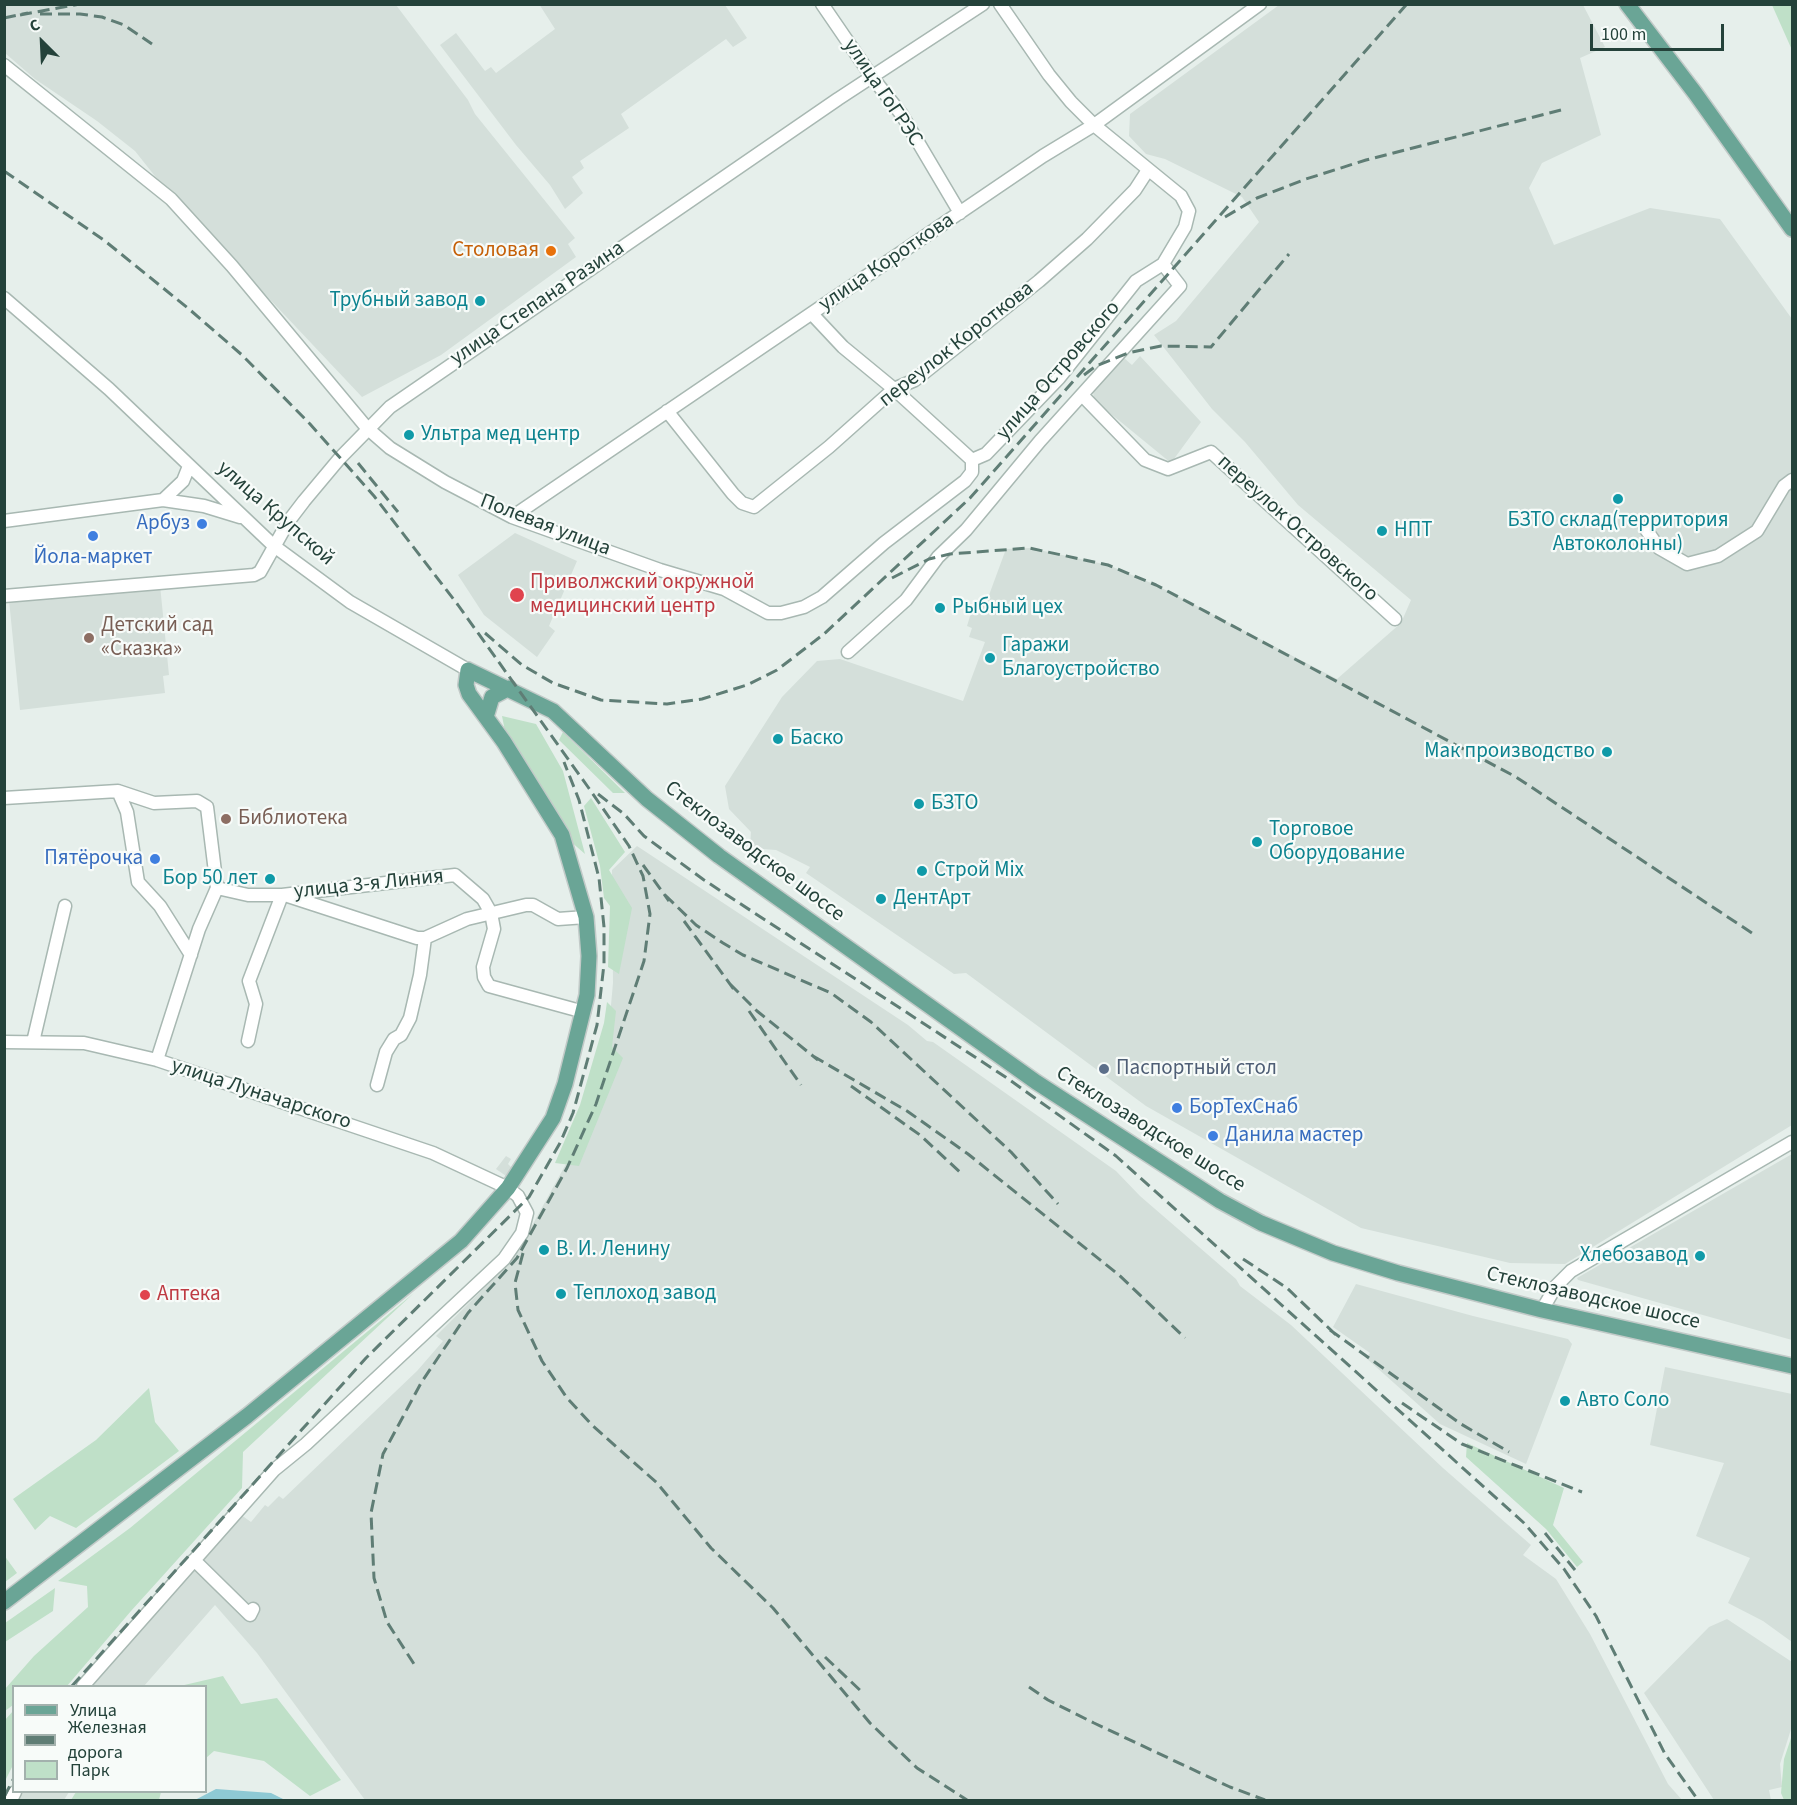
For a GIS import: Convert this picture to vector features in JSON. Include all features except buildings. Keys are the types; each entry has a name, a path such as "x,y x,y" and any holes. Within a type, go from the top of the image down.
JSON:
{"main road":[{"path":"1627,4 1688,83 1792,230"},
{"path":"4,1602 247,1416 461,1241 508,1188 557,1110 584,1012 590,972 586,918 562,835 469,694 466,685 468,670"},
{"name":"улица Крупской","path":"468,670 553,711 580,735"},
{"path":"486,717 492,697 509,688"},
{"name":"Стеклозаводское шоссе","path":"580,735 647,799 719,856 1036,1082 1220,1201 1261,1223 1333,1253 1542,1310 1792,1366"}],"street":[{"name":"улица ГоГРЭС","path":"822,4 872,77 902,115 960,213"},
{"path":"872,77 983,4"},
{"path":"1000,4 1049,75 1094,125 1148,170"},
{"name":"улица Короткова","path":"512,517 1043,156 1094,125 1260,4"},
{"name":"Полевая улица","path":"4,65 171,199 232,266 367,428 390,448 445,482 512,517 660,570 724,589 768,613 793,611 804,607"},
{"name":"улица Степана Разина","path":"4,596 254,575 260,572 304,501 367,428 415,387 872,77"},
{"name":"улица Островского","path":"804,607 822,597 884,543 965,480 972,472 972,460 986,454 1059,378 1136,281 1163,264 1185,227 1189,211 1181,196 1148,170"},
{"name":"переулок Короткова","path":"668,411 733,494 742,503 754,507 829,447 894,389 915,380 1039,281 1127,198 1148,170"},
{"path":"849,652 906,600 938,557 966,530 1082,395 1180,286 1163,264"},
{"name":"улица Крупской","path":"4,298 109,389 274,546 350,602 468,670"},
{"path":"812,314 843,347 894,389 972,460"},
{"name":"переулок Островского","path":"1082,395 1145,460 1168,469 1211,452 1395,619"},
{"path":"163,500 183,481 189,466"},
{"path":"1645,528 1659,548 1687,564 1718,556 1757,531 1784,486 1792,480"},
{"path":"4,521 163,500 182,501 241,517"},
{"path":"4,798 118,791 154,803 197,801 207,807 217,888 207,908 157,1060"},
{"path":"118,791 127,812 138,882 160,906 191,955"},
{"name":"улица 3-я Линия","path":"217,888 248,895 282,895 455,875 483,899 491,913"},
{"path":"248,1041 256,1004 249,981 282,895"},
{"name":"улица 3-я Линия","path":"282,895 417,938 424,938"},
{"path":"377,1085 386,1052 394,1039 401,1035 410,1018 420,975 424,938 467,919 533,905 558,919 586,918"},
{"path":"33,1042 65,906"},
{"path":"491,913 494,928 483,967 484,977 489,986 584,1012"},
{"name":"улица Луначарского","path":"4,1042 84,1042 157,1060 219,1083 404,1142 508,1188"},
{"path":"1542,1310 1556,1286 1571,1271 1792,1142"},
{"path":"84,1685 274,1470 306,1444 504,1259 522,1233 527,1213 518,1196 508,1188"},
{"path":"194,1560 250,1615 253,1609"}],"shaded area":[{"path":"539,4 725,5 747,38 733,47 726,39 621,114 629,128 580,161 584,168 572,177 583,193 565,209 550,185 516,145 440,45 456,33 485,71 491,67 496,73 555,29"},
{"name":"Трубный завод","path":"5,5 396,5 468,100 475,114 575,238 568,244 576,257 441,355 362,397 162,185 135,151 97,121 35,79 5,53"},
{"path":"1279,5 1583,5 1605,47 1580,58 1601,135 1542,163 1529,188 1554,245 1650,208 1720,219 1792,319 1792,1125 1565,1264 1510,1263 1361,1228 1146,1106 966,973 954,974 806,873 810,867 776,850 750,848 751,832 729,809 725,786 782,697 817,661 840,659 963,701 985,642 969,637 972,628 967,626 974,603 985,606 1006,549 1030,548 1108,565 1156,585 1337,679 1401,623 1411,600 1298,505 1245,442 1212,409 1154,335 1176,321 1259,222 1242,197 1165,159 1146,154 1129,136 1130,114"},
{"path":"1140,356 1201,422 1171,463 1094,400 1093,391 1124,358 1132,365"},
{"name":"Приволжский окружной медицинский центр","path":"515,533 577,561 549,626 555,631 537,657 484,615 458,575"},
{"name":"Детский сад «Сказка»","path":"160,585 169,675 163,676 165,693 20,710 9,600"},
{"path":"637,846 908,1025 927,1041 933,1042 1116,1171 1140,1196 1236,1279 1240,1286 1291,1325 1443,1468 1531,1545 1523,1555 1556,1579 1590,1634 1668,1784 1682,1800 365,1800 257,1653 215,1605 145,1685 84,1685 237,1512 251,1522 265,1505 268,1507 279,1496 283,1499 417,1371 443,1341 436,1336 485,1287 523,1242 567,1162 608,1038 613,983 612,870"},
{"path":"1792,1154 1792,1340 1578,1280 1577,1278"},
{"path":"506,1156 511,1159 508,1164 512,1168 506,1176 496,1169"},
{"path":"1356,1284 1568,1339 1572,1344 1526,1464 1440,1424 1366,1358 1370,1353 1333,1327"},
{"path":"1665,1367 1792,1394 1792,1642 1763,1621 1728,1603 1750,1558 1696,1536 1724,1463 1650,1445"},
{"path":"1727,1619 1792,1662 1792,1726 1780,1764 1782,1787 1769,1790 1771,1800 1714,1800 1644,1693 1709,1627"},
{"path":"14,1793 68,1793 64,1800 11,1800"}],"green space":[{"path":"1772,5 1792,5 1792,50"},
{"path":"502,716 536,724 563,771 585,854 569,840 505,731"},
{"path":"563,732 625,793 613,793 559,740"},
{"path":"591,798 625,852 609,870 632,908 619,974 608,967 610,906 604,898 600,866 584,806"},
{"path":"607,1002 616,1011 612,1047 623,1058 579,1166 555,1163 580,1105 604,1023"},
{"path":"414,1293 243,1452 242,1488 68,1685 12,1685 12,1706 5,1711 5,1689 34,1656 88,1607 87,1586 58,1581 130,1528"},
{"path":"149,1388 155,1422 179,1451 76,1528 50,1516 35,1530 13,1499 96,1440"},
{"path":"1467,1443 1564,1488 1553,1525 1583,1562 1577,1567 1546,1529 1466,1457"},
{"path":"4,1555 17,1573 5,1582 4,1582"},
{"path":"55,1588 53,1611 5,1642 5,1623"},
{"path":"223,1676 241,1704 277,1698 341,1780 310,1796 264,1761 214,1751 207,1757 207,1685 184,1685"},
{"path":"12,1712 12,1767 5,1781 5,1720"},
{"path":"1792,1735 1792,1800 1784,1800 1781,1793 1784,1759"},
{"path":"75,1793 161,1793 159,1800 71,1800"}],"water":[{"path":"216,1789 271,1793 285,1800 195,1800"}],"railway":[{"path":"20,15 80,4"},
{"path":"485,633 522,665 553,683 601,700 667,704 702,699 747,685 777,670 824,634 970,498 1407,4"},
{"path":"4,18 28,13"},
{"path":"40,14 80,14 102,17 124,25 152,44"},
{"path":"1225,217 1257,198 1306,179 1366,160 1565,109"},
{"path":"4,171 105,241 189,309 242,355 310,424 374,496 458,605 629,846 643,876 650,914 644,961 596,1104 567,1168 517,1258 468,1313 421,1383 383,1454 371,1513 374,1578 387,1622 414,1664"},
{"path":"1084,375 1096,366 1128,353 1161,346 1211,347 1289,254"},
{"path":"358,463 398,512"},
{"path":"892,578 929,559 950,554 1029,548 1108,565 1156,585 1516,777 1755,935"},
{"path":"73,1685 366,1358 529,1197 560,1143 573,1113 597,1025 604,964 604,927 599,878 579,800 564,762"},
{"path":"598,794 624,814 644,836 704,880 1007,1078 1116,1156 1524,1523 1564,1569 1596,1616 1665,1754 1698,1800"},
{"path":"643,865 669,901"},
{"path":"665,895 696,925 723,943 743,955 831,993 871,1022 1011,1152 1058,1204"},
{"path":"684,921 735,991"},
{"path":"730,984 757,1011 818,1060"},
{"path":"749,1011 801,1085"},
{"path":"813,1056 907,1111 968,1154 1119,1275 1185,1338"},
{"path":"851,1086 920,1135 961,1173"},
{"path":"523,1253 515,1283 518,1310 542,1361 567,1398 592,1425 657,1483 711,1548 773,1608 870,1723 917,1768 967,1800"},
{"path":"1243,1259 1287,1288 1336,1335"},
{"path":"1330,1330 1461,1424 1509,1452"},
{"path":"1402,1403 1462,1444 1582,1492"},
{"path":"1545,1533 1575,1570"},
{"path":"825,1657 864,1694"},
{"path":"1029,1687 1048,1700 1094,1723 1230,1787 1265,1800"},
{"path":"4,1797 12,1782"}],"place":[{"name":"Столовая","path":"551,251"},
{"name":"Трубный завод","path":"480,301"},
{"name":"Ультра мед центр","path":"409,435"},
{"name":"БЗТО склад(территория Автоколонны)","path":"1618,499"},
{"name":"Арбуз","path":"202,524"},
{"name":"НПТ","path":"1382,531"},
{"name":"Йола-маркет","path":"93,536"},
{"name":"Приволжский окружной медицинский центр","path":"517,595"},
{"name":"Рыбный цех","path":"940,608"},
{"name":"Детский сад «Сказка»","path":"89,638"},
{"name":"Гаражи Благоустройство","path":"990,658"},
{"name":"Баско","path":"778,739"},
{"name":"Мак производство","path":"1607,752"},
{"name":"БЗТО","path":"919,804"},
{"name":"Библиотека","path":"226,819"},
{"name":"Торговое Оборудование","path":"1257,842"},
{"name":"Пятёрочка","path":"155,859"},
{"name":"Строй Mix","path":"922,871"},
{"name":"Бор 50 лет","path":"270,879"},
{"name":"ДентАрт","path":"881,899"},
{"name":"Паспортный стол","path":"1104,1069"},
{"name":"БорТехСнаб","path":"1177,1108"},
{"name":"Данила мастер","path":"1213,1136"},
{"name":"В. И. Ленину","path":"544,1250"},
{"name":"Хлебозавод","path":"1700,1256"},
{"name":"Теплоход завод","path":"561,1294"},
{"name":"Аптека","path":"145,1295"},
{"name":"Авто Соло","path":"1565,1401"}]}
